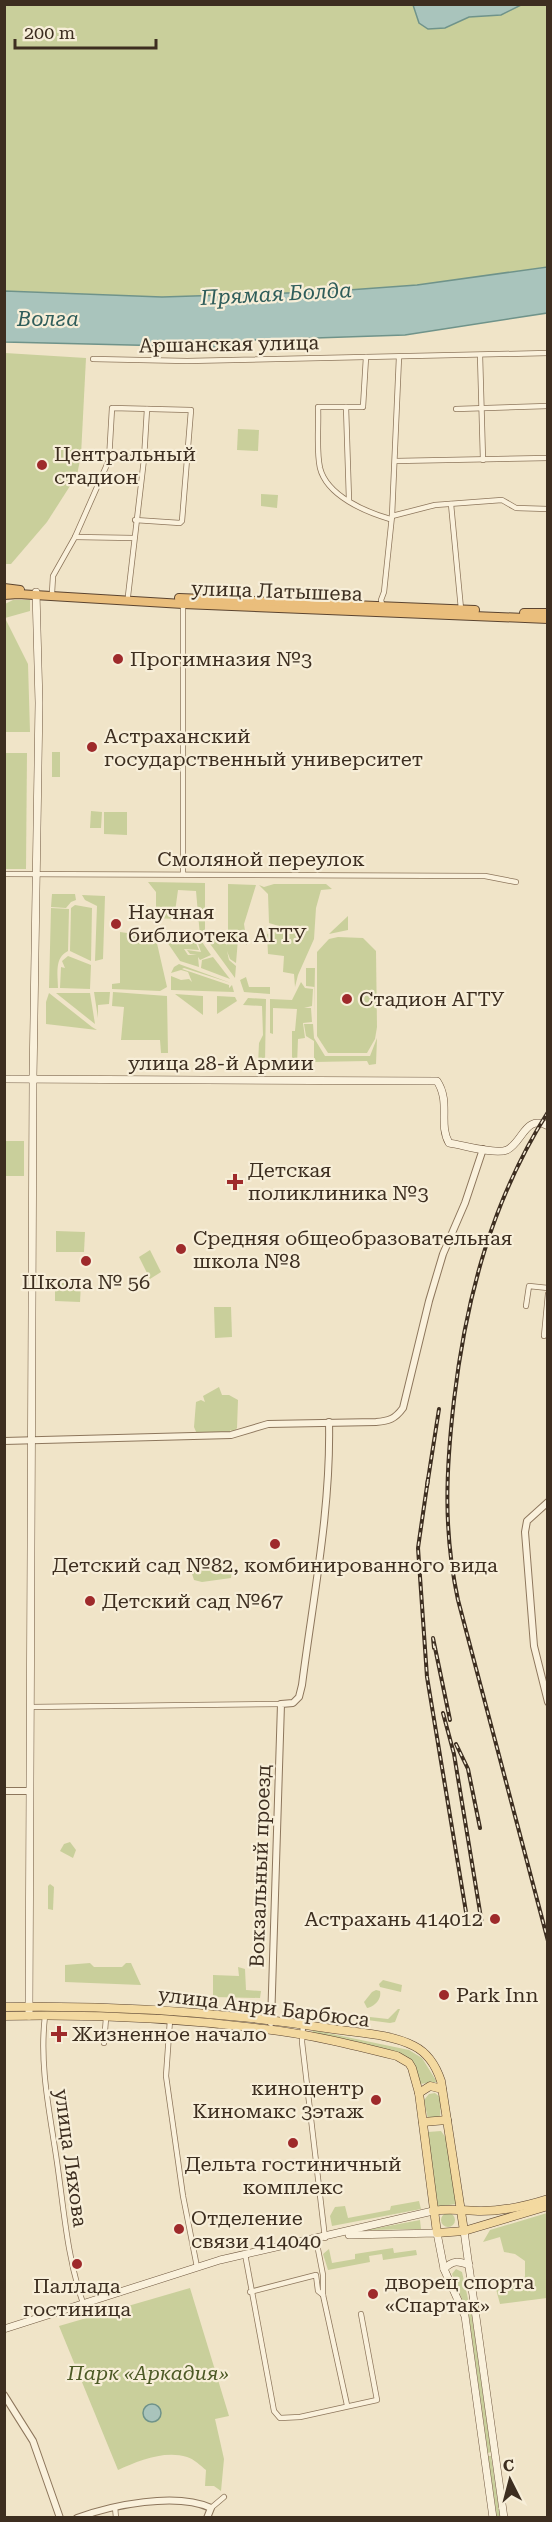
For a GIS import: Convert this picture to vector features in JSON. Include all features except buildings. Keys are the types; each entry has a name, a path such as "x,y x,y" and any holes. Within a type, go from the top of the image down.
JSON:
{"highway":[{"name":"улица Латышева","path":"4,588 36,593 548,619"},
{"name":"улица Латышева","path":"4,595 52,593 182,601"},
{"name":"улица Латышева","path":"461,613 548,613"}],"main road":[{"path":"29,2016 33,1079 39,692 36,593"},
{"name":"улица 28-й Армии","path":"4,1079 437,1081 445,1096 445,1136 449,1143 483,1149"},
{"path":"483,1149 497,1152 508,1149 531,1124 537,1122 548,1126"},
{"name":"улица Анри Барбюса","path":"4,2007 272,2020 398,2041 416,2047 425,2053 437,2070 442,2089 464,2230"},
{"name":"улица Анри Барбюса","path":"4,2016 106,2018 170,2016 301,2035 405,2059 412,2068 419,2093 437,2233"},
{"path":"419,2093 430,2086 442,2089"},
{"path":"423,2122 447,2120"},
{"path":"326,2238 433,2211 516,2208 548,2199"},
{"path":"4,2329 197,2267 245,2254 316,2239 464,2230 548,2205"},
{"path":"464,2230 504,2517"},
{"path":"437,2233 444,2269 465,2316 493,2517"},
{"path":"444,2269 451,2262 458,2261 469,2265"}],"street":[{"name":"Аршанская улица","path":"93,359 187,361 548,353"},
{"path":"480,355 483,460"},
{"path":"366,357 363,407 318,407 320,470 334,490 368,513 391,517 435,505 502,500 516,508 548,509"},
{"path":"383,609 381,600 384,592 395,461 399,357"},
{"path":"456,409 548,406"},
{"path":"346,407 349,500"},
{"path":"52,593 53,576 75,537 109,456 112,408 190,410 182,522 135,520"},
{"path":"128,596 135,520 144,459 147,409"},
{"path":"109,456 144,459"},
{"path":"395,461 548,458"},
{"path":"451,504 461,613"},
{"path":"75,537 134,537"},
{"path":"182,601 183,873"},
{"name":"Смоляной переулок","path":"4,874 485,876 516,882"},
{"path":"4,1441 231,1436 268,1424 387,1421 397,1417 403,1408 442,1254 465,1203 483,1149"},
{"path":"526,1306 529,1286 548,1288"},
{"path":"544,1336 548,1294"},
{"path":"30,1707 293,1703 299,1697 302,1685 326,1500 330,1462 329,1422"},
{"path":"548,1502 527,1521 525,1532 534,1646 544,1677 548,1702"},
{"name":"Вокзальный проезд","path":"270,2030 281,1704"},
{"path":"4,1791 29,1791"},
{"name":"улица Ляхова","path":"45,2016 42,2057 47,2108 72,2272 83,2303"},
{"path":"170,2016 166,2076 183,2199 197,2267"},
{"path":"104,2043 106,2018"},
{"path":"303,2024 301,2035 326,2238"},
{"path":"316,2239 324,2275 323,2295 347,2405"},
{"path":"245,2254 250,2292 274,2411 280,2418 300,2417 377,2400 361,2314"},
{"path":"250,2292 316,2275 318,2291 323,2295"},
{"path":"4,2395 33,2441 60,2517"},
{"path":"207,2517 211,2508 224,2497"},
{"path":"77,2517 115,2506 163,2501 199,2502 211,2508"},
{"path":"115,2506 116,2517"}],"green space":[{"path":"5,5 413,5 419,23 428,29 445,28 469,17 501,15 521,5 547,5 547,267 417,285 321,292 162,297 5,291"},
{"name":"Центральный стадион","path":"5,353 86,358 81,455 77,475 47,522 11,564 4,564"},
{"path":"238,429 259,430 258,451 237,450"},
{"path":"261,494 278,495 277,508 261,506"},
{"path":"13,600 30,600 30,611 5,618 5,604"},
{"path":"5,618 28,664 30,732 5,732"},
{"path":"52,752 60,752 60,777 52,777"},
{"path":"5,753 27,753 26,869 5,869"},
{"path":"91,811 102,812 101,828 90,828"},
{"path":"104,812 127,812 127,835 104,834"},
{"path":"148,882 205,883 205,934 200,936 196,891 178,890 174,919 156,918 156,892"},
{"path":"228,884 256,885 244,924 247,945 238,939 236,963 230,959 227,951 229,960 236,966 235,978 208,941 223,938 227,946 224,938 231,934 236,936 228,930"},
{"path":"274,884 326,884 332,889 321,890 316,908 314,939 295,987 294,974 283,972 284,956 268,954 267,934 282,930 282,927 269,923 268,894 259,885 264,887"},
{"path":"52,894 75,894 76,900 66,908 51,907"},
{"path":"82,895 105,896 103,959 95,961 97,906 85,900"},
{"path":"75,905 92,908 91,961 70,951 71,908"},
{"path":"51,908 69,909 68,951 59,962 58,988 49,988"},
{"path":"348,916 348,930 329,934 331,932"},
{"path":"120,932 127,933 129,936 156,939 167,987 160,991 112,989 112,984 120,983"},
{"name":"Стадион АГТУ","path":"363,938 376,951 377,1027 375,1039 367,1053 328,1053 317,1036 317,952 329,939"},
{"path":"172,940 195,941 199,950 184,949 188,955 197,955 190,954 187,950 201,952 197,941 202,942 211,955 200,960 198,957 199,967 180,961 167,942"},
{"path":"68,956 91,965 90,989 60,988 61,967 65,968 62,961"},
{"path":"213,957 230,979 201,968 202,960"},
{"path":"179,964 231,983 182,969 229,985 229,988 232,985 234,992 171,990 171,976 181,980 189,979 192,982 188,972 181,970 171,973"},
{"path":"306,968 315,968 315,987 306,986"},
{"path":"246,977 249,987 270,987 270,994 244,992 240,980"},
{"path":"301,982 305,988 313,989 312,1006 304,1008 311,1008 312,1022 303,1023 305,1038 298,1039 297,1065 292,1065 292,1031 295,1031 297,1009 273,1008 273,1034 270,1033 270,999 292,1000"},
{"path":"94,992 110,992 109,1004 98,1005 98,1018"},
{"path":"113,992 167,996 168,1053 161,1053 160,1040 121,1040 124,1007 112,1006"},
{"path":"49,993 97,1030 46,1024 46,1002"},
{"path":"56,993 90,993 95,1024"},
{"path":"175,994 203,996 203,1015"},
{"path":"217,996 235,997 237,1001 217,1014"},
{"path":"248,998 266,999 265,1064 258,1065 259,1043 263,1035 262,1006 243,1005"},
{"path":"304,1024 313,1024 314,1038 325,1056 370,1056 377,1038 376,1064 369,1065 367,1061 314,1062 314,1041 306,1036"},
{"path":"5,1141 24,1141 24,1176 5,1176"},
{"path":"56,1231 85,1232 84,1252 56,1252"},
{"path":"150,1250 161,1272 150,1279 139,1257"},
{"path":"55,1283 81,1283 80,1302 55,1301"},
{"path":"214,1307 231,1307 232,1337 215,1338"},
{"path":"219,1387 222,1395 229,1395 238,1400 237,1428 234,1432 230,1430 230,1434 197,1434 194,1427 196,1402 201,1400 205,1402 203,1396"},
{"path":"225,1560 232,1567 231,1578 202,1582 194,1580 190,1568 195,1562"},
{"path":"70,1842 76,1850 73,1858 60,1851 64,1844"},
{"path":"50,1884 54,1887 53,1910 48,1909 48,1886"},
{"path":"90,1963 94,1967 122,1967 126,1963 131,1963 141,1985 65,1982 65,1965"},
{"path":"238,1967 245,1969 246,1990 261,1991 260,1998 213,1997 213,1975 239,1976"},
{"path":"383,1980 402,1985 401,1992 380,1987 379,1984"},
{"path":"376,1990 380,1991 379,2000 367,2008 364,2002"},
{"path":"400,2009 395,2022 367,2020 370,2017 388,2019"},
{"path":"313,2030 409,2050 422,2058 437,2082 420,2084 411,2062 312,2034"},
{"path":"435,2093 441,2098 440,2118 428,2119 424,2100 429,2094"},
{"path":"441,2131 446,2138 456,2204 435,2207 428,2132"},
{"path":"419,2201 421,2209 332,2226 330,2216 335,2207 345,2206 348,2218 390,2210 391,2206"},
{"path":"448,2213 453,2215 455,2220 453,2225 448,2227 443,2225 441,2220 443,2215"},
{"path":"547,2213 547,2298 500,2304 496,2289 521,2285 525,2276 525,2261 515,2254 504,2252 500,2237 483,2242 490,2230"},
{"path":"420,2220 421,2229 367,2230"},
{"path":"393,2248 394,2253 416,2250 417,2255 383,2260 382,2254 369,2256 370,2262 328,2270 323,2254 329,2249 332,2263 355,2259 355,2254"},
{"path":"456,2269 462,2272 472,2317 491,2452 488,2453 469,2317 452,2274"},
{"name":"Парк «Аркадия»","path":"190,2288 229,2416 215,2419 224,2459 221,2491 214,2486 205,2486 206,2470 190,2458 178,2455 151,2458 118,2470 59,2326"},
{"path":"488,2456 491,2456 500,2517 497,2517"}],"water":[{"path":"413,4 521,5 501,15 469,17 445,28 428,29 419,23"},
{"name":"Волга","path":"547,267 547,313 405,335 255,340 213,347 5,342 5,291 162,297 321,292 417,285"},
{"path":"152,2404 158,2407 161,2413 158,2419 152,2422 146,2419 143,2413 146,2407"}],"railway":[{"path":"548,1112 511,1180 484,1251 474,1287 454,1400 447,1500 450,1549 458,1600 548,1941"},
{"path":"427,1486 439,1409"},
{"path":"428,1479 418,1548 427,1677 468,1924"},
{"path":"434,1648 433,1638 450,1720"},
{"path":"443,1713 454,1754 482,1924"},
{"path":"456,1744 468,1769 480,1828"}],"place":[{"name":"Центральный стадион","path":"42,465"},
{"name":"Прогимназия №3","path":"118,659"},
{"name":"Астраханский государственный университет","path":"92,747"},
{"name":"Научная библиотека АГТУ","path":"116,924"},
{"name":"Стадион АГТУ","path":"347,999"},
{"name":"Детская поликлиника №3","path":"235,1182"},
{"name":"Средняя общеобразовательная школа №8","path":"181,1249"},
{"name":"Школа № 56","path":"86,1261"},
{"name":"Детский сад №82, комбинированного вида","path":"275,1544"},
{"name":"Детский сад №67","path":"90,1601"},
{"name":"Астрахань 414012","path":"495,1919"},
{"name":"Park Inn","path":"444,1995"},
{"name":"Жизненное начало","path":"59,2034"},
{"name":"киноцентр Киномакс 3этаж","path":"376,2100"},
{"name":"Дельта гостиничный комплекс","path":"293,2143"},
{"name":"Отделение связи 414040","path":"179,2229"},
{"name":"Паллада гостиница","path":"77,2264"},
{"name":"дворец спорта «Спартак»","path":"373,2294"}],"water label":[{"name":"Прямая Болда","path":"276,294"}]}
